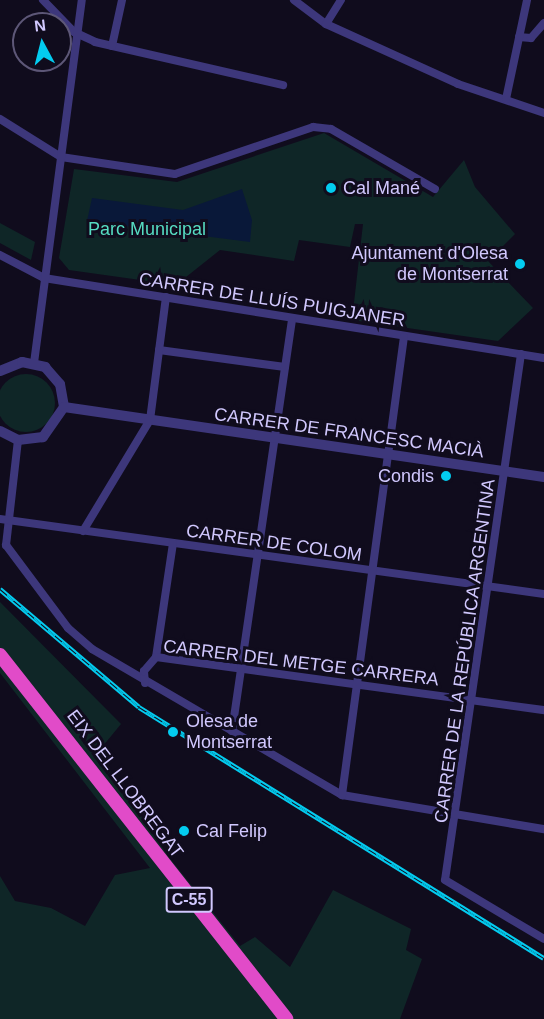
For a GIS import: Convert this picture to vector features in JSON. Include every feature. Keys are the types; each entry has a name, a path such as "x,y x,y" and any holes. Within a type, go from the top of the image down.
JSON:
{"highway":[{"name":"EIX DEL LLOBREGAT","path":"0,656 20,677 286,1019"}],"street":[{"path":"43,0 74,32 112,46 283,85"},
{"path":"34,363 61,157 74,32 82,0"},
{"path":"112,46 122,0"},
{"path":"294,0 326,24 544,113"},
{"path":"326,24 341,0"},
{"path":"506,99 527,0"},
{"path":"519,37 531,38 544,23"},
{"path":"0,119 61,157 175,174 313,127 330,129 435,189"},
{"name":"CARRER DE LLUÍS PUIGJANER","path":"0,255 44,278 292,320 544,358"},
{"path":"83,531 150,420 166,297"},
{"path":"232,731 292,320"},
{"path":"342,795 404,337"},
{"path":"159,350 285,368"},
{"name":"CARRER DE LA REPÚBLICA ARGENTINA","path":"521,354 457,817 445,880 544,939"},
{"path":"0,371 34,363 54,374 64,407 53,429 18,440 0,431"},
{"name":"CARRER DE FRANCESC MACIÀ","path":"64,407 274,440 544,477"},
{"path":"18,440 4,520 6,545 19,567 68,628 145,683 342,795 457,817 544,829"},
{"name":"CARRER DE COLOM","path":"4,520 372,573 544,594"},
{"path":"156,657 173,543"},
{"name":"CARRER DEL METGE CARRERA","path":"145,683 144,671 156,657 544,710"}],"green space":[{"name":"Parc Municipal","path":"324,133 433,197 464,160 475,187 515,234 488,261 533,308 498,341 352,320 363,224 355,224 350,247 299,240 294,261 220,250 176,285 69,270 59,258 74,169 177,182"},
{"path":"0,223 35,242 31,260 0,243"},
{"path":"20,374 32,374 47,382 55,397 55,409 47,424 32,432 20,432 5,424 -3,409 -3,397 5,382"},
{"path":"0,602 121,724 98,752 168,856 240,946 255,937 290,967 333,890 411,929 406,950 422,959 400,1019 0,1019 0,876 15,901 51,908 85,926 115,875 150,868 0,673"}],"water":[{"path":"242,189 252,220 250,242 87,221 92,198 183,210"}],"railway":[{"path":"0,589 139,707 544,958"}],"place":[{"name":"Cal Mané","path":"331,188"},
{"name":"Ajuntament d'Olesa de Montserrat","path":"520,264"},
{"name":"Condis","path":"446,476"},
{"name":"Olesa de Montserrat","path":"173,732"},
{"name":"Cal Felip","path":"184,831"}]}
